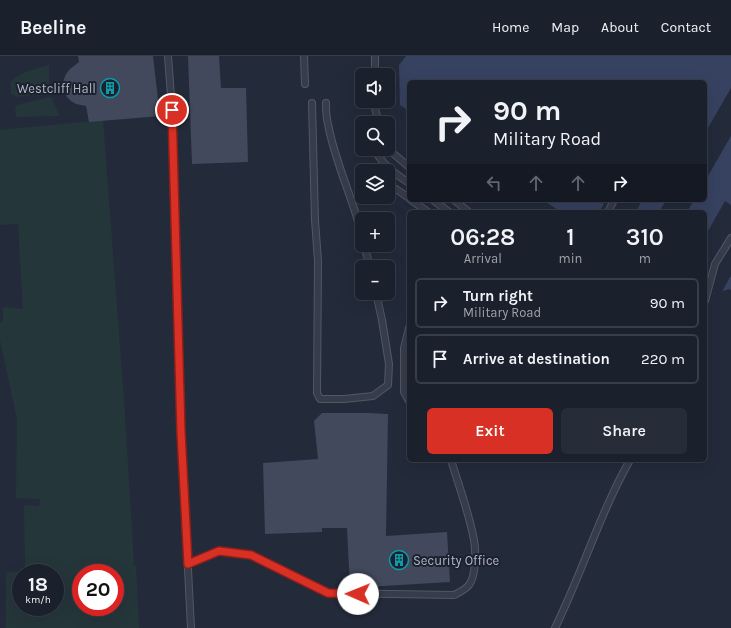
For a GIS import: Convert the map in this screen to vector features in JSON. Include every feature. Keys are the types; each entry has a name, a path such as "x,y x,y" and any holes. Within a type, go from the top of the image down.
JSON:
{"lane":[{"path":"168,56 171,96 181,432 192,628"},
{"path":"304,56 305,84"},
{"path":"374,56 375,68"},
{"path":"312,102 318,261 317,393 320,399 344,399 373,396 388,385 390,364 378,300"},
{"path":"326,102 328,123 336,157 356,212"},
{"path":"395,155 407,165"},
{"path":"378,156 390,170 407,182"},
{"path":"396,188 407,197"},
{"path":"414,202 425,210"},
{"path":"436,202 446,210"},
{"path":"456,202 466,210"},
{"path":"707,294 715,264 731,238"},
{"path":"407,336 404,348 404,392 407,397"},
{"path":"188,564 219,551 251,555 328,593 454,595 462,591 470,584 474,572 475,553 470,523 452,462"},
{"path":"555,628 618,482 629,462"}],"shaded area":[{"path":"49,65 48,90 44,93 18,97 11,94 10,82 28,71"},
{"path":"49,97 52,98 59,116 16,117 15,108 17,105"},
{"path":"103,120 125,415 134,566 136,566 139,628 6,628 6,572 12,572 12,616 64,616 64,564 25,564 24,505 39,506 40,499 16,498 17,419 0,340 0,322 3,322 3,307 23,309 18,224 0,225 0,130"}],"water":[{"path":"406,56 731,56 731,88 707,130 707,80 407,80 407,110 400,105 399,65"},
{"path":"731,136 731,290 729,289 707,296 707,210 688,210 693,202 707,202 707,178"},
{"path":"546,202 665,202 660,210 558,210"}],"pier":[{"path":"725,201 731,205 731,277 721,294 707,298 707,232"},
{"path":"600,202 641,202 637,210 600,210 604,204"}],"building":[{"name":"Westcliff Hall","path":"78,56 153,56 160,116 89,122 86,106 76,104 71,101 64,91 63,85 66,74 79,62"},
{"path":"188,56 219,56 221,88 246,88 248,162 192,164"},
{"path":"322,413 388,414 386,536 447,532 450,582 350,588 347,528 322,528 322,532 265,534 263,463 318,459 314,421"}],"place":[{"name":"Westcliff Hall","path":"110,88"},
{"name":"Security Office","path":"399,560"}],"route":[{"path":"172,110 181,432 188,564 219,551 251,555 328,593 358,594"}]}
